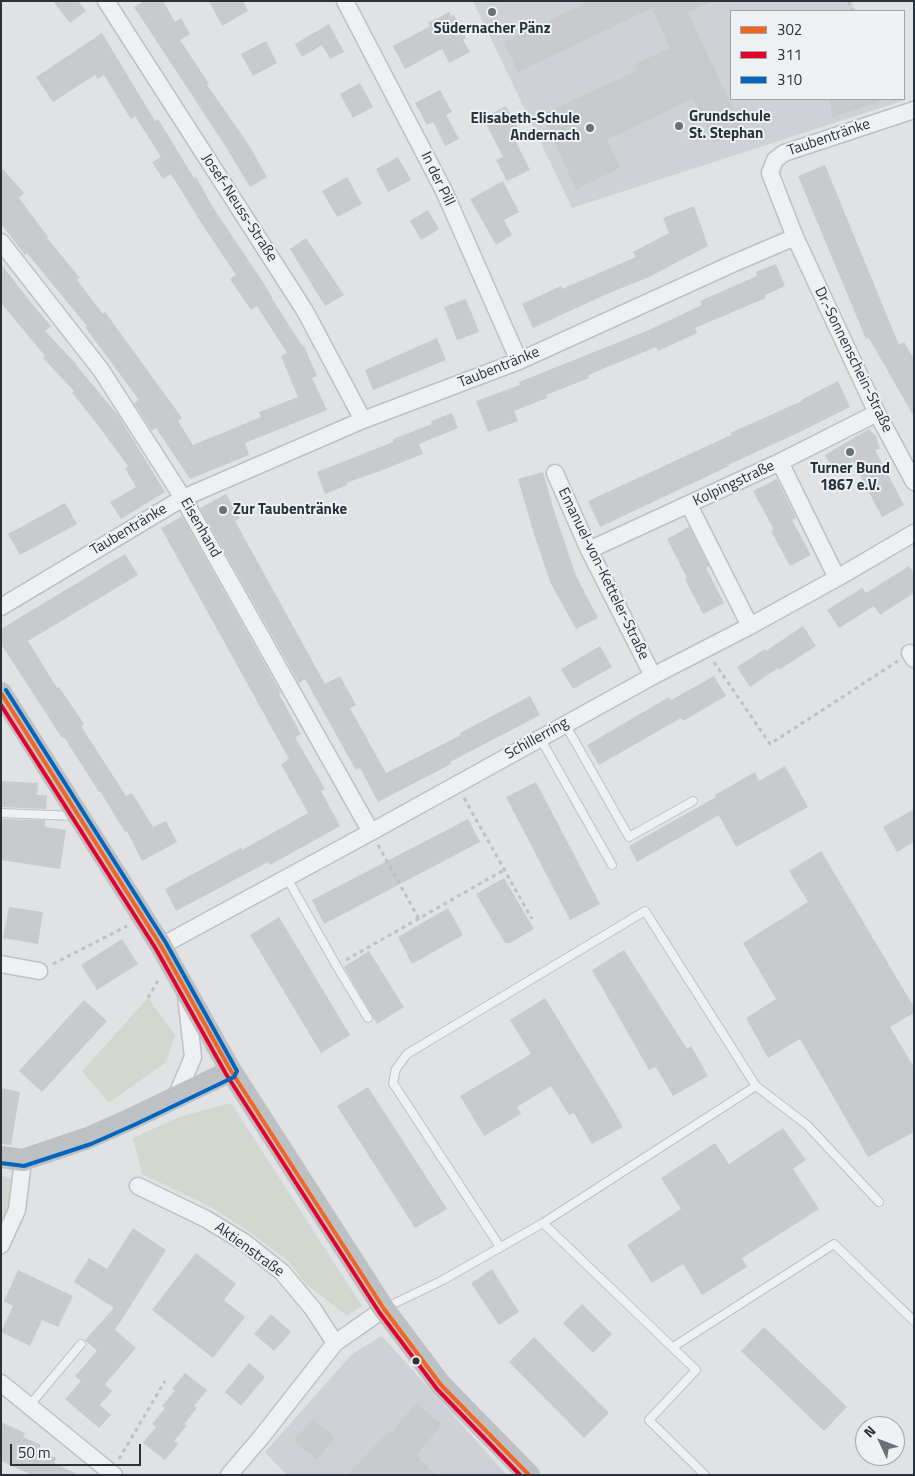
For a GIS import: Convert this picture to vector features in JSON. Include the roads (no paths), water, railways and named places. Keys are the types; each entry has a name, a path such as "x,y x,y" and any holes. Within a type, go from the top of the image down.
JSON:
{"street":[{"name":"Josef-Neuss-Straße","path":"106,1 305,311 363,420"},
{"name":"In der Pill","path":"345,1 444,191 520,361"},
{"name":"Taubentränke","path":"1,607 182,498 363,420 520,361 795,237 770,173 775,160 784,153 914,110"},
{"name":"Dr.-Sonnenschein-Straße","path":"795,237 877,413 914,482"},
{"name":"Eisenhand","path":"1,242 101,370 182,498 371,832"},
{"name":"Kolpingstraße","path":"589,550 780,462 877,413"},
{"path":"780,462 837,578"},
{"name":"Emanuel-von-Ketteler-Straße","path":"555,472 589,550 653,676"},
{"path":"689,505 750,626"},
{"name":"Schillerring","path":"161,946 653,676 750,626 914,533"},
{"path":"1,693 161,946 231,1071 384,1309 442,1385 529,1475"},
{"path":"1,964 39,972"},
{"path":"176,1097 193,1057 185,991"},
{"path":"1,1157 24,1160 88,1138 231,1071"},
{"path":"1,1245 17,1210 24,1160"},
{"name":"Aktienstraße","path":"138,1186 206,1219 244,1242 282,1272 312,1309 335,1343"},
{"path":"229,1475 335,1343 384,1309"},
{"path":"1,1383 113,1474"}],"lane":[{"path":"565,724 629,837 693,801"},
{"path":"540,738 612,865"},
{"path":"1,813 79,816"},
{"path":"287,878 336,966 368,1018"},
{"path":"500,1247 393,1083 396,1069 407,1054 645,911 756,1086 807,1125 879,1202"},
{"path":"384,1309 443,1280 542,1223 756,1086"},
{"path":"542,1223 696,1370 649,1420 705,1475"},
{"path":"673,1347 834,1244 914,1321"},
{"path":"29,1406 81,1344"}],"place":[{"name":"Südernacher Pänz","path":"492,12"},
{"name":"Grundschule St. Stephan","path":"679,126"},
{"name":"Elisabeth-Schule Andernach","path":"590,128"},
{"name":"Turner Bund 1867 e.V.","path":"850,452"},
{"name":"Zur Taubentränke","path":"223,510"}]}
